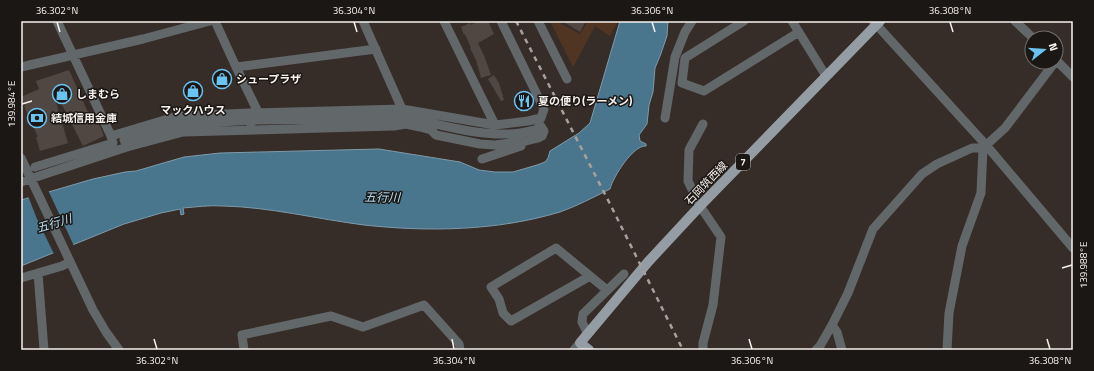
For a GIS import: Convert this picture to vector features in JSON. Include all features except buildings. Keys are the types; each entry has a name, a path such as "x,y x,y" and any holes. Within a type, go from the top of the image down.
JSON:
{"main road":[{"name":"石岡筑西線","path":"589,350 577,346 648,262 876,22"}],"street":[{"path":"35,167 113,143 74,55 57,21"},
{"path":"21,66 74,55 210,21"},
{"path":"215,21 236,67 252,119"},
{"path":"363,21 406,116"},
{"path":"444,21 495,126"},
{"path":"111,136 178,116 252,119 406,116 495,126 541,118 544,109 501,21"},
{"path":"538,21 567,79"},
{"path":"665,118 675,57 692,21"},
{"path":"744,21 685,58 682,83 704,91 799,32"},
{"path":"792,21 826,76"},
{"path":"1016,21 1025,30"},
{"path":"876,22 1073,248"},
{"path":"236,67 376,49"},
{"path":"1064,69 1073,77"},
{"path":"816,350 820,346 832,325 848,293 873,229 922,174 930,168 972,148 984,146 1005,128 1048,70"},
{"path":"127,147 124,140 181,124 257,120 406,116 431,130 436,135 480,144 495,145 535,139"},
{"path":"21,182 32,182 49,172 127,147 183,132 252,119 406,116 466,130 490,133 522,133 539,129"},
{"path":"482,159 522,146 542,136 544,131 536,119"},
{"path":"703,124 689,150 688,181 700,206 721,237 714,305 703,344 703,350"},
{"path":"947,350 950,314 962,246 981,193 984,146"},
{"path":"21,158 93,310 119,350"},
{"path":"590,276 510,321 503,313 500,299 491,287 556,248 590,276 607,290"},
{"path":"21,278 57,267 69,259"},
{"path":"38,272 44,350"},
{"path":"588,334 582,322 583,314 624,274"},
{"path":"244,350 242,336 331,316 363,327 424,305 459,344 460,350"},
{"path":"832,325 837,332 842,350"}],"shaded area":[{"path":"550,21 556,21 580,34 588,21 618,21 610,36 595,26 573,67"}],"water":[{"name":"五行川","path":"620,21 668,21 667,36 655,68 653,92 649,105 647,124 639,135 640,141 646,144 646,146 635,151 624,163 615,177 610,189 566,210 512,223 462,228 413,229 346,223 276,211 241,207 213,206 183,208 184,214 181,215 180,209 124,224 21,266 21,200 93,179 136,171 184,157 220,153 379,149 460,162 479,170 495,172 513,172 545,162 550,151 579,133 590,123"}],"pier":[{"path":"48,190 74,246 54,254 28,196"}],"railway":[{"path":"516,21 683,350"}],"place":[{"name":"シュープラザ","path":"222,79"},
{"name":"マックハウス","path":"193,91"},
{"name":"しまむら","path":"62,94"},
{"name":"夏の便り(ラーメン)","path":"524,101"},
{"name":"結城信用金庫","path":"37,118"}]}
